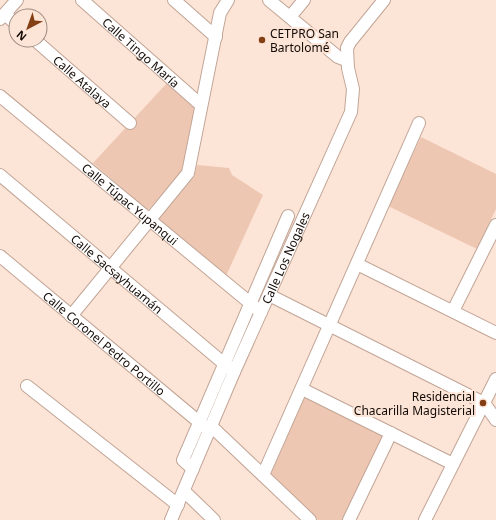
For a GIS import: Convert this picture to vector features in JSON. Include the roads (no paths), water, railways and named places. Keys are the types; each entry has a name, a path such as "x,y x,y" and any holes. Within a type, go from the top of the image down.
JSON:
{"street":[{"path":"2,17 17,0"},
{"name":"Calle Tingo María","path":"82,0 202,105"},
{"path":"174,0 216,37"},
{"path":"71,316 188,173 220,13 228,0"},
{"path":"269,0 338,57 343,59 347,57"},
{"path":"290,17 304,0"},
{"name":"Calle Los Nogales","path":"171,520 193,469 207,426 234,372 351,112 353,89 347,57 350,42 384,0"},
{"name":"Calle Atalaya","path":"44,48 130,123"},
{"name":"Calle Túpac Yupanqui","path":"0,96 261,312"},
{"path":"263,475 419,122"},
{"name":"Calle Sacsayhuamán","path":"0,175 234,372"},
{"path":"207,426 225,363 288,216"},
{"path":"453,311 496,225"},
{"name":"Calle Coronel Pedro Portillo","path":"0,256 71,316 207,426 263,475 310,520"},
{"path":"357,264 496,333"},
{"path":"269,295 484,403 496,420"},
{"path":"425,520 496,379"},
{"path":"27,386 178,505"},
{"path":"302,389 453,464"},
{"path":"349,520 391,433"},
{"path":"184,491 214,520"}],"place":[{"name":"CETPRO San Bartolomé","path":"262,40"},
{"name":"Residencial Chacarilla Magisterial","path":"483,403"}]}
